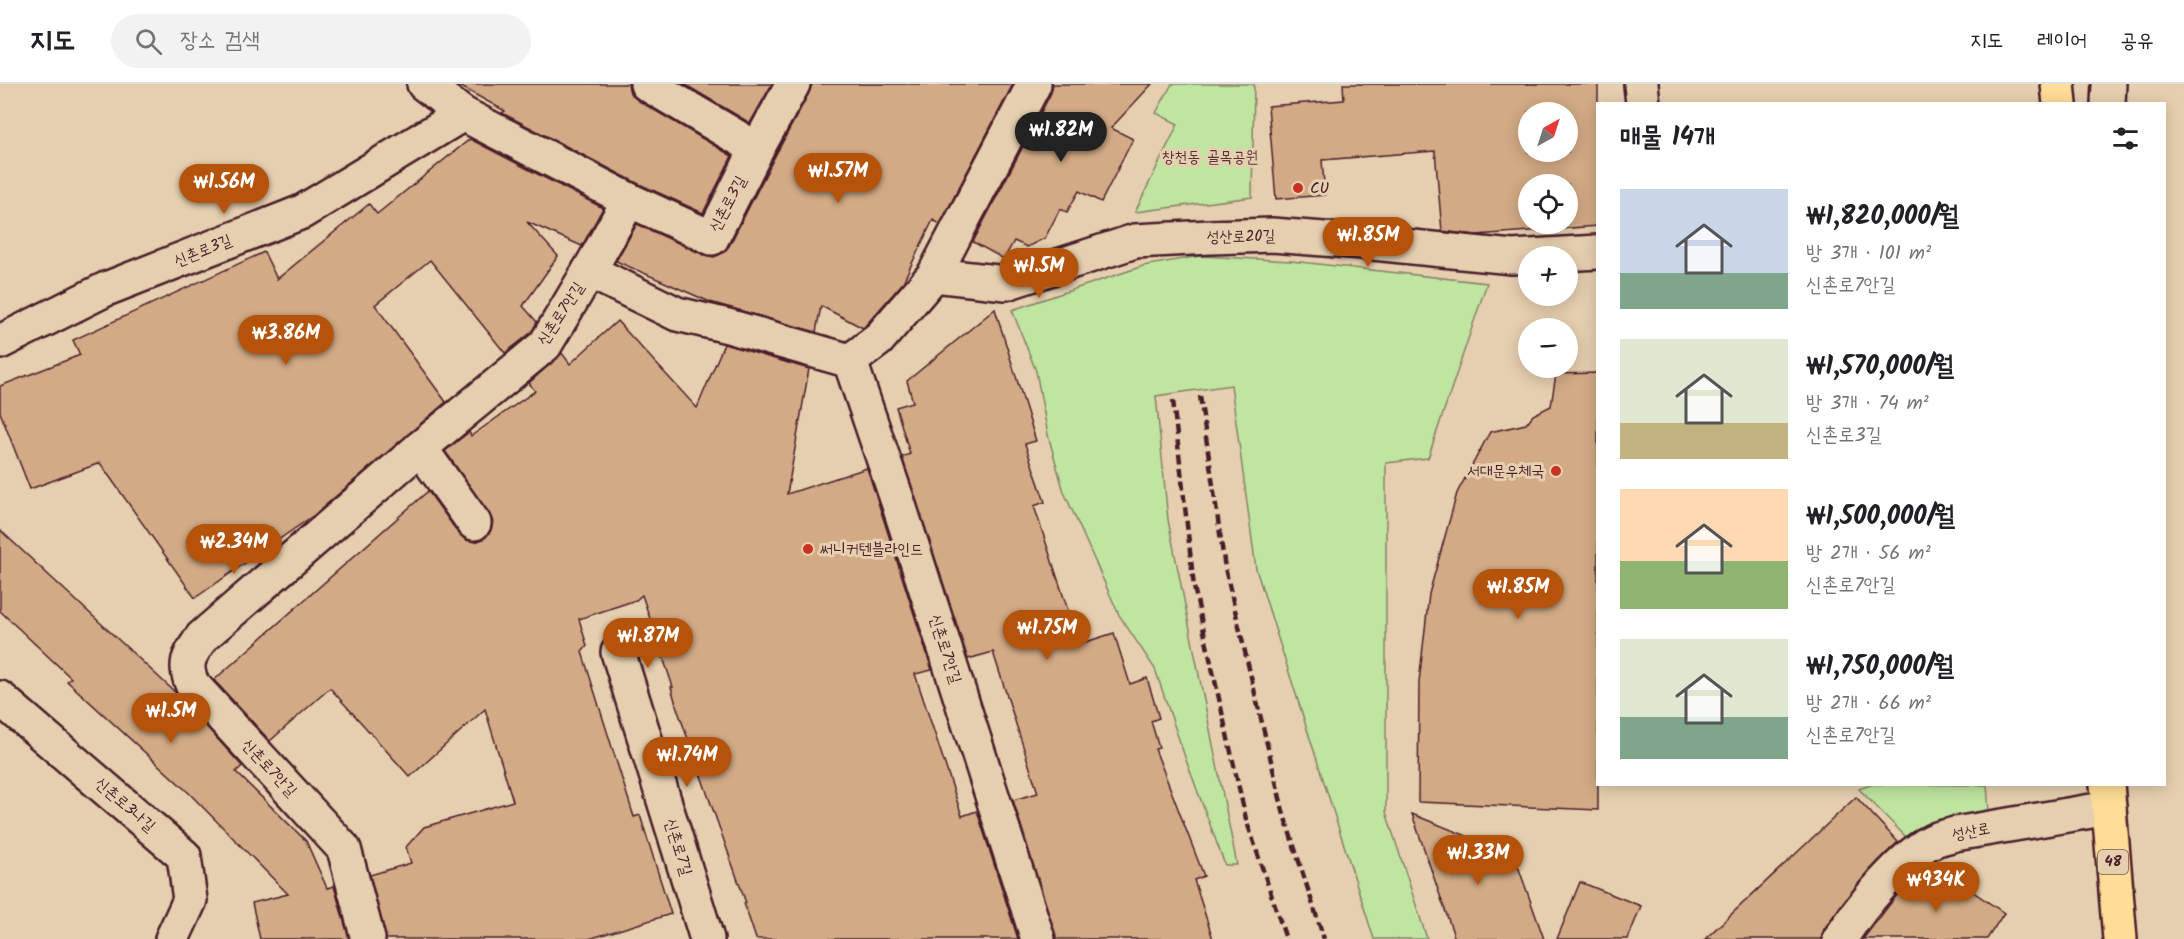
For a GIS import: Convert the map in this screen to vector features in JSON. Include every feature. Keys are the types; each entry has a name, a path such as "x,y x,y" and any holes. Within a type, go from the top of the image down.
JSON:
{"main road":[{"path":"2058,84 2060,102"},
{"name":"성산로","path":"2108,796 2120,939"}],"street":[{"name":"신촌로3길","path":"424,84 463,114 629,200 712,238 757,148 793,84"},
{"path":"646,84 757,148"},
{"path":"850,361 878,340 934,274 1034,84"},
{"path":"1641,84 1643,102"},
{"path":"2108,102 2109,84"},
{"name":"신촌로3길","path":"0,342 106,289 302,212 463,114"},
{"name":"신촌로7안길","path":"368,939 345,849 192,684 187,671 189,657 202,637 420,448 545,345 629,200"},
{"name":"성산로20길","path":"934,274 1006,283 1135,241 1272,235 1512,257 1596,252"},
{"name":"신촌로7안길","path":"589,271 677,314 850,361 898,502 1038,939"},
{"path":"420,448 474,523"},
{"name":"신촌로7길","path":"618,652 707,939"},
{"name":"신촌로3나길","path":"0,698 184,856 190,900 172,939"},
{"name":"성산로","path":"1840,939 1876,890 1917,852 1936,839 2108,796"}],"green space":[{"name":"창천동 골목공원","path":"1172,84 1254,84 1252,197 1135,212 1178,124 1156,113"},
{"path":"1200,256 1291,261 1487,283 1428,458 1386,463 1386,812 1427,939 1374,939 1256,569 1231,385 1156,396 1168,520 1237,865 1225,865 1155,669 1119,615 1064,492 1048,435 1036,371 1012,310 1143,266"},
{"path":"1867,786 1987,786 1989,814 1908,839 1859,789"}],"building":[{"path":"456,84 628,84 630,93 637,100 732,156 703,213 637,183 502,113 505,111"},
{"path":"684,84 772,84 750,123"},
{"path":"812,84 1013,84 940,224 933,220 902,284 863,328 821,306 816,332 710,302 616,261 637,224 704,255 714,257 723,253 729,246"},
{"path":"1053,84 1152,84 1111,128 1133,139 1101,202 1079,191 1067,212 1060,209 1045,238 1027,247 1014,241 1004,259 973,242 1051,93"},
{"path":"1343,84 1598,84 1596,226 1578,227 1578,174 1518,174 1518,232 1476,235 1442,231 1435,151 1322,160 1325,195 1276,199 1268,106 1344,100"},
{"path":"470,139 603,208 582,246 527,222 558,256 523,306 537,322 531,333 505,353 430,260 375,305 446,402 314,515 195,598 100,463 30,489 0,412 0,386 80,355 73,340 264,252 277,279 369,204 377,214"},
{"path":"995,309 1036,441 1025,444 1045,502 1034,506 1079,644 1114,633 1130,684 1147,678 1159,718 1151,721 1159,748 1155,749 1204,876 1194,880 1213,939 1056,939 1013,800 1038,793 993,652 968,659 902,457 910,454 896,407 913,402 907,381"},
{"path":"617,321 697,408 724,344 809,369 787,494 867,468 932,670 915,674 962,816 977,811 1018,939 756,939 744,903 746,903 677,708 671,687 673,687 642,595 636,600 579,619 587,646 582,652 634,817 640,815 671,914 589,939 386,939 370,875 411,863 406,847 424,827 513,801 485,709 410,777 330,688 270,741 214,680 428,491 459,534 466,540 475,542 485,538 493,522 489,513 445,451 469,432 471,436 535,391 529,383 562,353 570,364"},
{"name":"서대문우체국","path":"1578,373 1596,373 1596,786 1598,786 1598,810 1418,802 1419,682 1429,594 1457,493 1490,432 1526,424 1533,415 1551,406 1555,378 1578,378"},
{"path":"0,530 176,693 242,766 236,772 306,841 327,888 334,886 349,939 260,939 252,903 288,894 189,793 67,681 71,678 0,611"},
{"path":"1856,797 1898,842 1844,901 1824,929 1821,939 1705,939"},
{"path":"1412,814 1514,855 1544,939 1455,939"},
{"path":"1923,870 1936,883 1944,872 2004,913 1987,939 1863,939 1897,895"},
{"path":"1580,882 1641,906 1628,939 1557,939"}],"railway":[{"path":"1200,396 1225,568 1284,815 1324,939"},
{"path":"1173,400 1194,587 1246,819 1286,939"}],"place":[{"name":"CU","path":"1298,188"},
{"name":"서대문우체국","path":"1556,471"},
{"name":"써니커텐블라인드","path":"808,549"}]}
